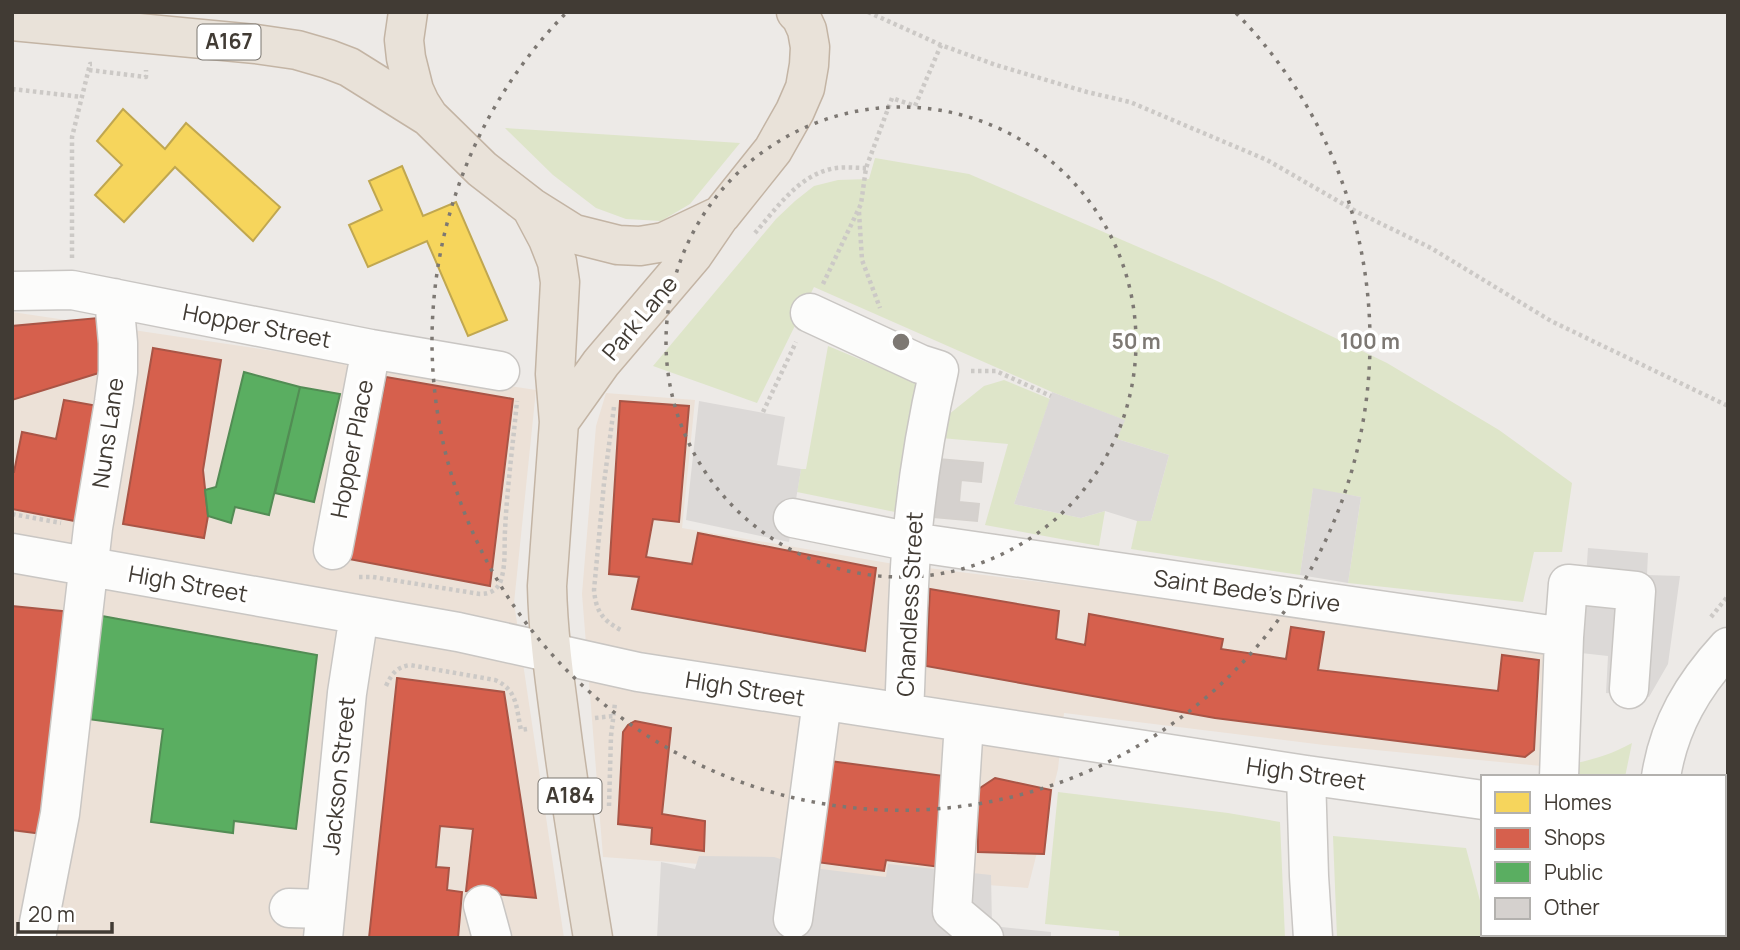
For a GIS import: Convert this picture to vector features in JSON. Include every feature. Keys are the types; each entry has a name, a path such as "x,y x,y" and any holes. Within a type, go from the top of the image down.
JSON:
{"highway":[{"name":"Park Lane","path":"408,12 404,40 406,58 419,103 429,117 482,169 531,207 574,234 618,245 640,246 664,242 721,215"},
{"name":"Park Lane","path":"559,422 601,363 693,255 773,150 805,88 809,65 807,30 796,12"},
{"name":"A167","path":"12,21 256,44 297,51 349,67 429,117"},
{"name":"Park Lane","path":"531,207 557,262 560,282 555,374 559,422 547,586 551,654"},
{"name":"A184","path":"551,654 572,814 593,938"}],"street":[{"name":"Hopper Street","path":"12,291 72,290 500,372"},
{"name":"Nuns Lane","path":"36,938 60,814 93,528 118,372 114,298"},
{"path":"810,313 920,364 939,370"},
{"name":"Hopper Place","path":"343,563 371,349"},
{"name":"Chandless Street","path":"904,712 912,542 929,411 939,370"},
{"name":"Saint Bede's Drive","path":"793,518 912,542 1564,637"},
{"name":"High Street","path":"12,553 474,635 638,672 1481,800"},
{"path":"1559,775 1568,584 1636,591 1629,689"},
{"name":"Jackson Street","path":"312,918 359,615"},
{"path":"1661,775 1665,752 1679,715 1697,685 1728,647"},
{"path":"793,919 822,701"},
{"path":"964,723 952,911 985,938"},
{"path":"1306,775 1313,938"}],"path":[{"path":"868,12 941,45 1009,69 1130,102 1267,160 1357,212 1431,248 1551,321 1728,406"},
{"path":"888,316 880,308 862,260 860,206 866,168 892,98 915,106 941,45"},
{"path":"72,290 72,137 90,67 146,77 147,70 135,68"},
{"path":"12,89 82,97"},
{"path":"748,242 805,181 825,170 841,167 866,168"},
{"path":"939,370 996,371 1051,396"},
{"path":"343,563 373,577 480,594 496,590 505,557 520,374 500,372"},
{"path":"615,405 604,483 594,590 599,612 618,629 628,632"},
{"path":"1722,603 1728,607"},
{"path":"385,687 395,671 410,665 495,680 511,690 521,730 613,716"},
{"path":"609,819 615,702"}],"shaded area":[{"path":"12,312 536,390 514,603 564,938 12,938"},
{"path":"1052,392 1125,420 1117,439 1169,455 1151,521 1137,521 1105,511 1081,518 1014,504"},
{"path":"606,393 695,400 682,528 888,563 1549,645 1541,766 1324,745 1064,713 1058,769 1028,888 603,857 582,594 596,426"},
{"path":"699,401 785,417 777,465 801,469 789,542 686,520"},
{"path":"1313,488 1361,497 1348,583 1300,575"},
{"path":"1588,548 1648,553 1647,575 1680,576 1668,664 1649,697 1606,693 1608,656 1581,653"},
{"path":"699,856 774,857 805,867 886,877 888,864 991,875 992,926 1051,932 1051,938 657,938 661,862 695,869"}],"green space":[{"path":"505,128 740,143 690,204 661,221 626,219 596,208 553,175"},
{"path":"875,158 969,174 1215,280 1387,363 1499,430 1572,483 1562,552 1534,552 1523,602 1348,583 1361,497 1313,489 1300,575 1131,549 1137,521 1151,521 1169,455 1117,439 1124,420 1052,392 814,287 757,403 653,366 776,219 795,201 814,186 838,180 869,179"},
{"path":"828,346 917,383 897,485 900,492 899,505 895,512 797,492 801,469 806,469"},
{"path":"1004,380 1050,399 1014,504 1081,518 1105,511 1099,546 985,525 1008,444 941,438 948,415 984,386"},
{"path":"1632,743 1625,775 1574,775 1576,763"},
{"path":"1058,792 1280,822 1285,938 1119,938 1119,931 1045,924"},
{"path":"1333,836 1466,848 1481,904 1481,936 1489,938 1337,938"},
{"path":"1728,877 1728,938 1549,938 1726,936"}],"building: Homes":[{"path":"123,109 165,149 186,123 280,207 253,241 175,167 124,222 95,195 122,165 97,141"},
{"path":"402,166 423,216 456,202 507,320 468,336 427,241 368,267 349,225 382,210 369,181"}],"building: Shops":[{"path":"98,318 102,372 12,400 12,326"},
{"path":"153,348 221,360 203,470 208,516 204,538 123,524"},
{"path":"386,377 513,399 490,586 349,559"},
{"path":"64,400 109,408 85,523 12,509 12,472 22,432 56,439"},
{"path":"620,401 689,406 679,522 653,519 646,557 692,564 698,533 876,568 865,651 632,609 639,577 609,574"},
{"path":"930,589 1059,611 1056,639 1085,645 1089,614 1223,639 1221,649 1286,659 1291,627 1324,632 1318,670 1498,691 1502,655 1539,660 1534,750 1525,757 1215,718 926,666"},
{"path":"12,606 71,612 42,834 12,830"},
{"path":"397,678 504,692 536,898 466,891 473,829 440,826 436,867 449,868 447,890 462,892 458,938 369,938"},
{"path":"635,721 671,728 662,814 705,821 704,851 651,844 652,828 618,824 623,732"},
{"path":"830,761 952,777 940,867 886,860 884,871 816,862"},
{"path":"995,778 1051,790 1044,854 978,852 977,790"}],"building: Public":[{"path":"244,372 300,387 269,515 235,507 231,523 208,516 205,490 216,487"},
{"path":"300,387 340,394 314,502 275,493"},
{"path":"102,616 317,655 296,829 234,821 233,833 151,822 163,729 80,718"}],"building: Other":[{"path":"938,459 983,463 981,482 961,480 959,502 979,504 977,521 934,517 936,507 930,507"}]}
